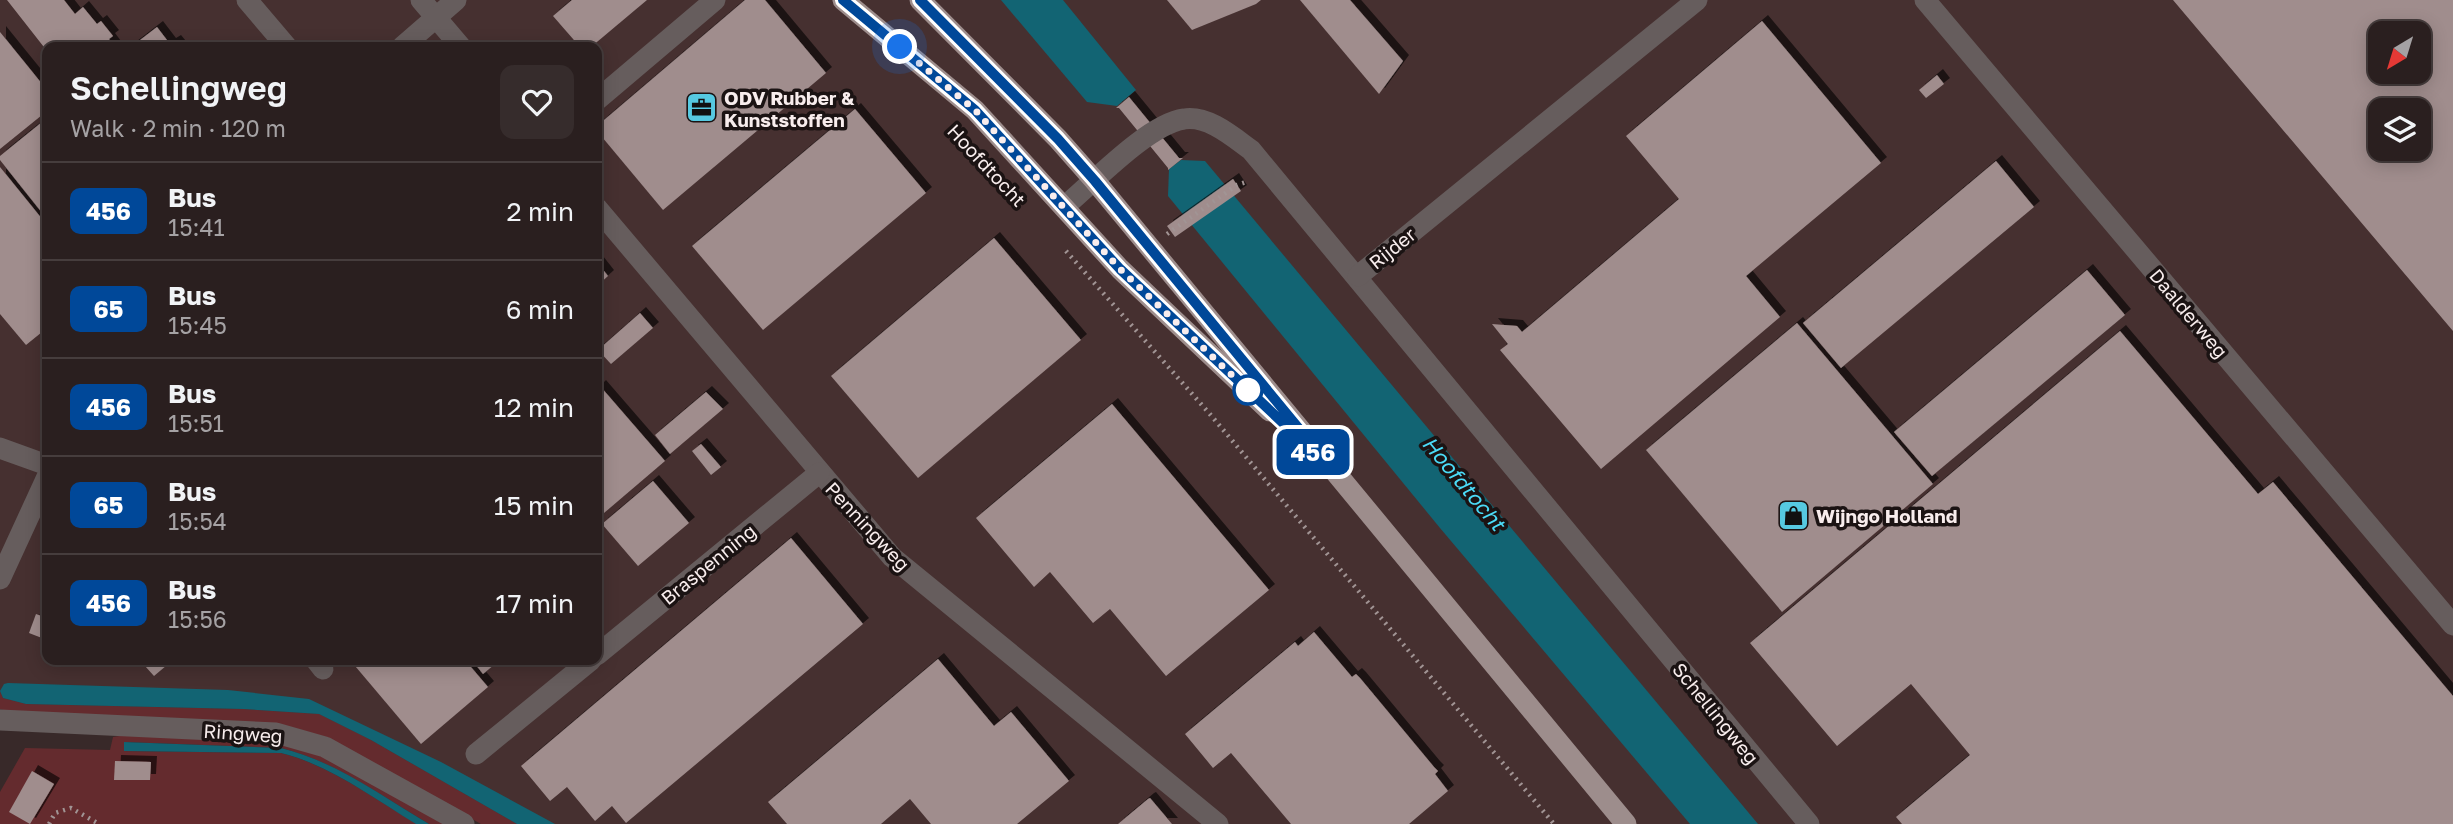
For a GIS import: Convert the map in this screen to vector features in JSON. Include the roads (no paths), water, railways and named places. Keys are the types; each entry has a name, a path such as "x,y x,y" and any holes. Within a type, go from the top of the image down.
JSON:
{"main road":[{"name":"Hoofdtocht","path":"843,0 975,110 1120,269 1333,470"},
{"name":"Hoofdtocht","path":"920,0 1058,139 1095,181 1626,824"}],"street":[{"path":"247,0 283,42"},
{"path":"421,0 457,42"},
{"path":"408,42 456,0"},
{"path":"602,96 715,0"},
{"name":"Rijder","path":"1064,207 1156,129 1186,118 1218,125 1251,150 1358,276 1697,0"},
{"name":"Daalderweg","path":"1925,0 2453,625"},
{"name":"Penningweg","path":"602,214 892,557 1218,824"},
{"name":"Schellingweg","path":"1358,276 1809,824"},
{"path":"0,449 42,464"},
{"name":"Braspenning","path":"602,651 819,473"},
{"path":"0,579 42,488"},
{"path":"476,754 585,665"},
{"name":"Ringweg","path":"0,720 276,733 325,747 464,824"}],"water":[{"path":"1001,0 1063,0 1136,90 1117,106 1087,102"},
{"path":"1181,160 1205,161 1758,824 1690,824 1440,528 1168,196 1169,169"},
{"path":"4,684 228,690 309,699 441,762 555,824 517,824 371,740 319,714 243,709 26,704 3,698 0,691"},
{"path":"124,742 281,748 339,770 429,824 416,824 334,774 281,753 124,751"}],"place":[{"name":"ODV Rubber & Kunststoffen","path":"701,108"},
{"name":"Wijngo Holland","path":"1793,515"}]}
